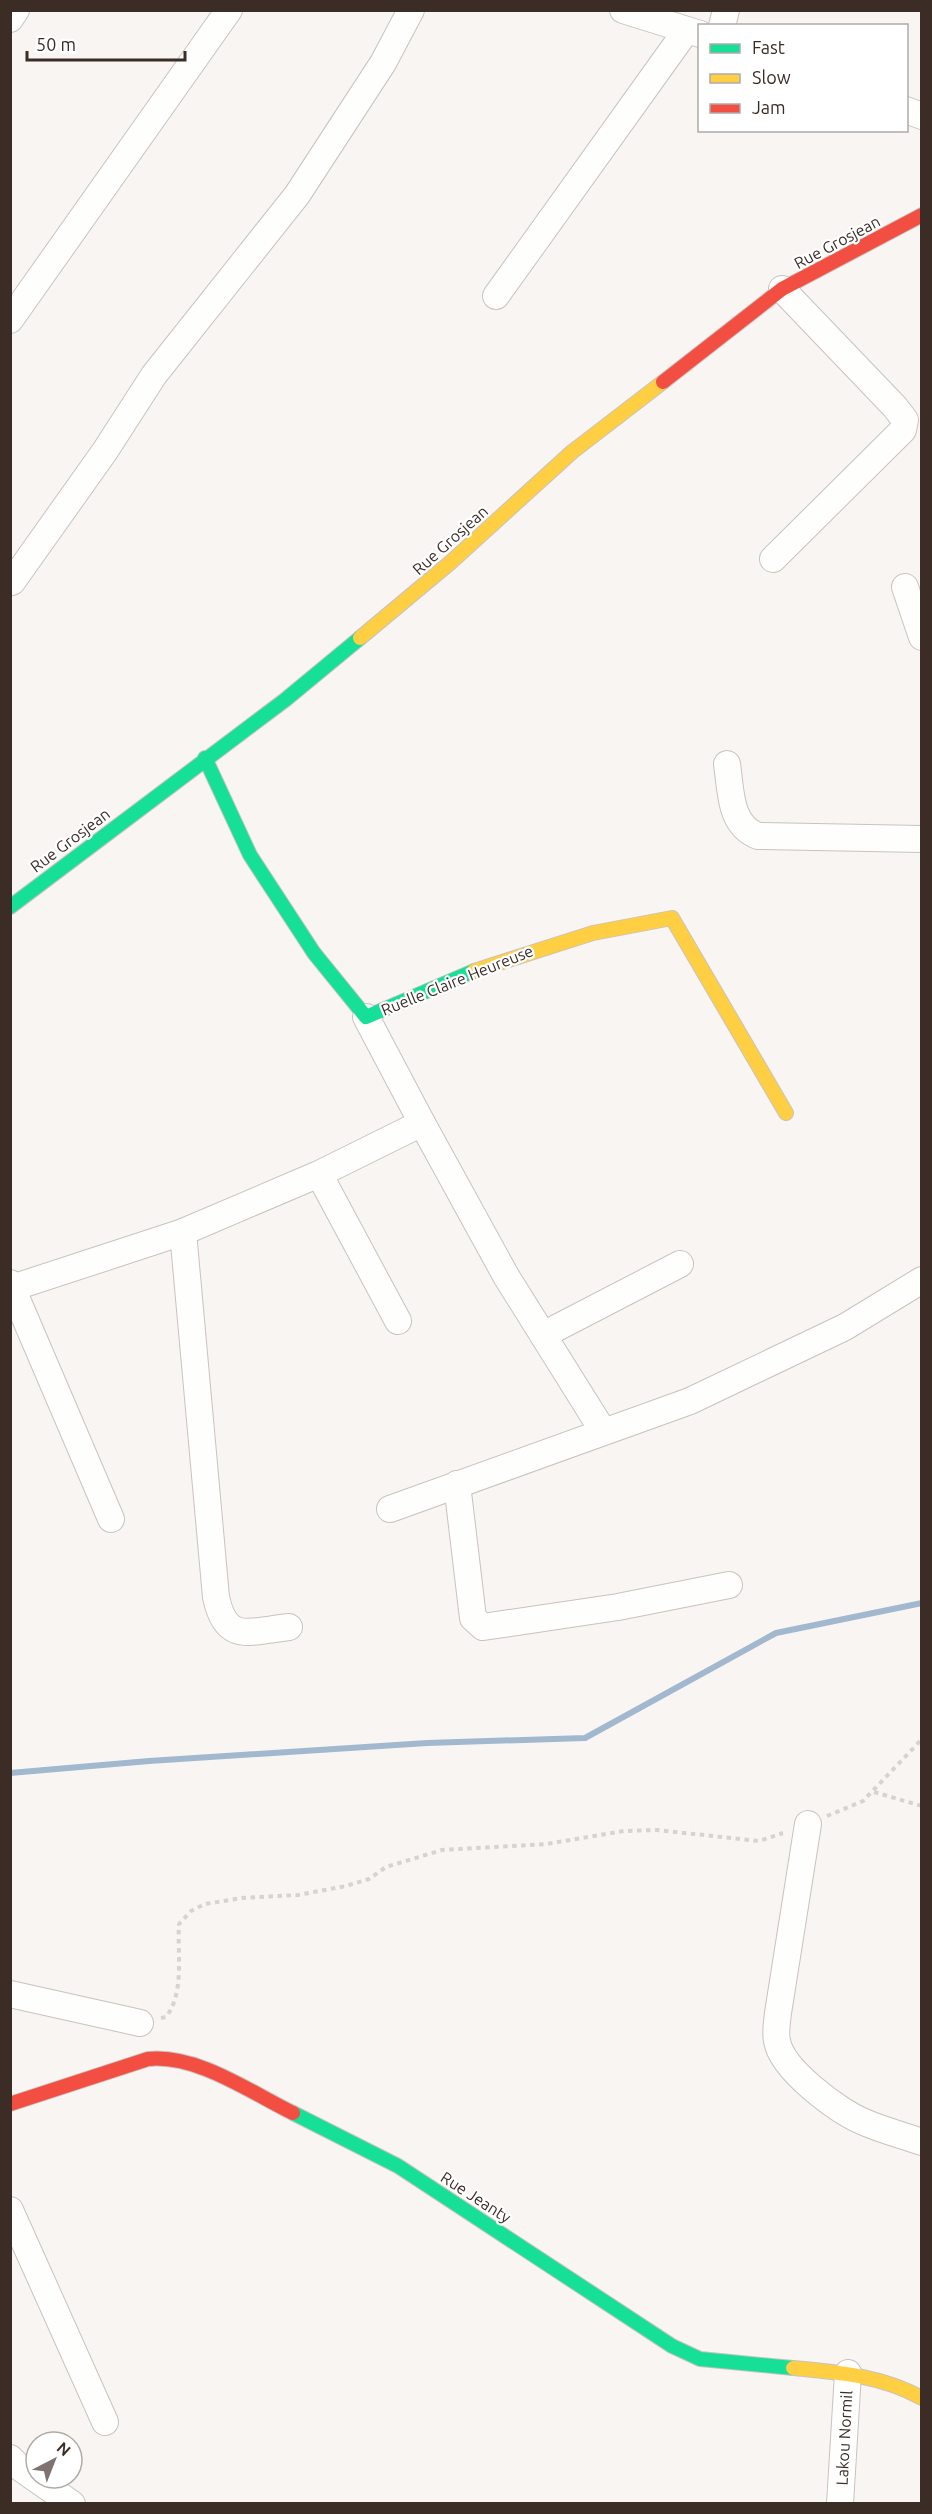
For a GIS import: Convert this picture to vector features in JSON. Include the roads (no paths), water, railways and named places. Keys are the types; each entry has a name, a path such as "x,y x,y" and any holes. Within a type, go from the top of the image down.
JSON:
{"street":[{"path":"10,19 16,10"},
{"path":"10,320 230,10"},
{"path":"12,582 99,460 154,375 297,195 365,92 411,10"},
{"path":"496,296 693,32 623,10"},
{"name":"Rue Grosjean","path":"10,906 341,655 451,562 572,452 782,289 921,215"},
{"path":"774,559 903,430 904,420 895,406 782,289"},
{"path":"905,587 921,637"},
{"name":"Ruelle Claire Heureuse","path":"205,758 250,855 314,953 366,1017 532,949 646,921 672,918 786,1113"},
{"path":"727,764 735,814 740,825 747,832 758,836 921,839"},
{"path":"366,1017 506,1276 603,1431"},
{"path":"111,1519 11,1286 183,1232 319,1174 422,1124"},
{"path":"319,1174 398,1321"},
{"path":"183,1232 216,1597 220,1617 225,1625 245,1632 289,1627"},
{"path":"543,1335 680,1264"},
{"path":"390,1509 690,1401 845,1327 921,1280"},
{"path":"457,1484 473,1618 483,1627 618,1607 729,1585"},
{"path":"807,1824 778,2013 777,2041 783,2058 802,2079 862,2121 921,2142"},
{"path":"10,1994 141,2023"},
{"name":"Rue Jeanty","path":"10,2104 148,2059 166,2057 192,2063 398,2166 581,2284 672,2346 700,2359 848,2373 902,2387 921,2398"},
{"path":"10,2210 105,2421"},
{"name":"Lakou Normil","path":"840,2504 848,2373"},
{"path":"10,2458 72,2504"}],"waterway":[{"path":"10,1773 149,1761 427,1743 585,1738 776,1633 922,1603"}]}
